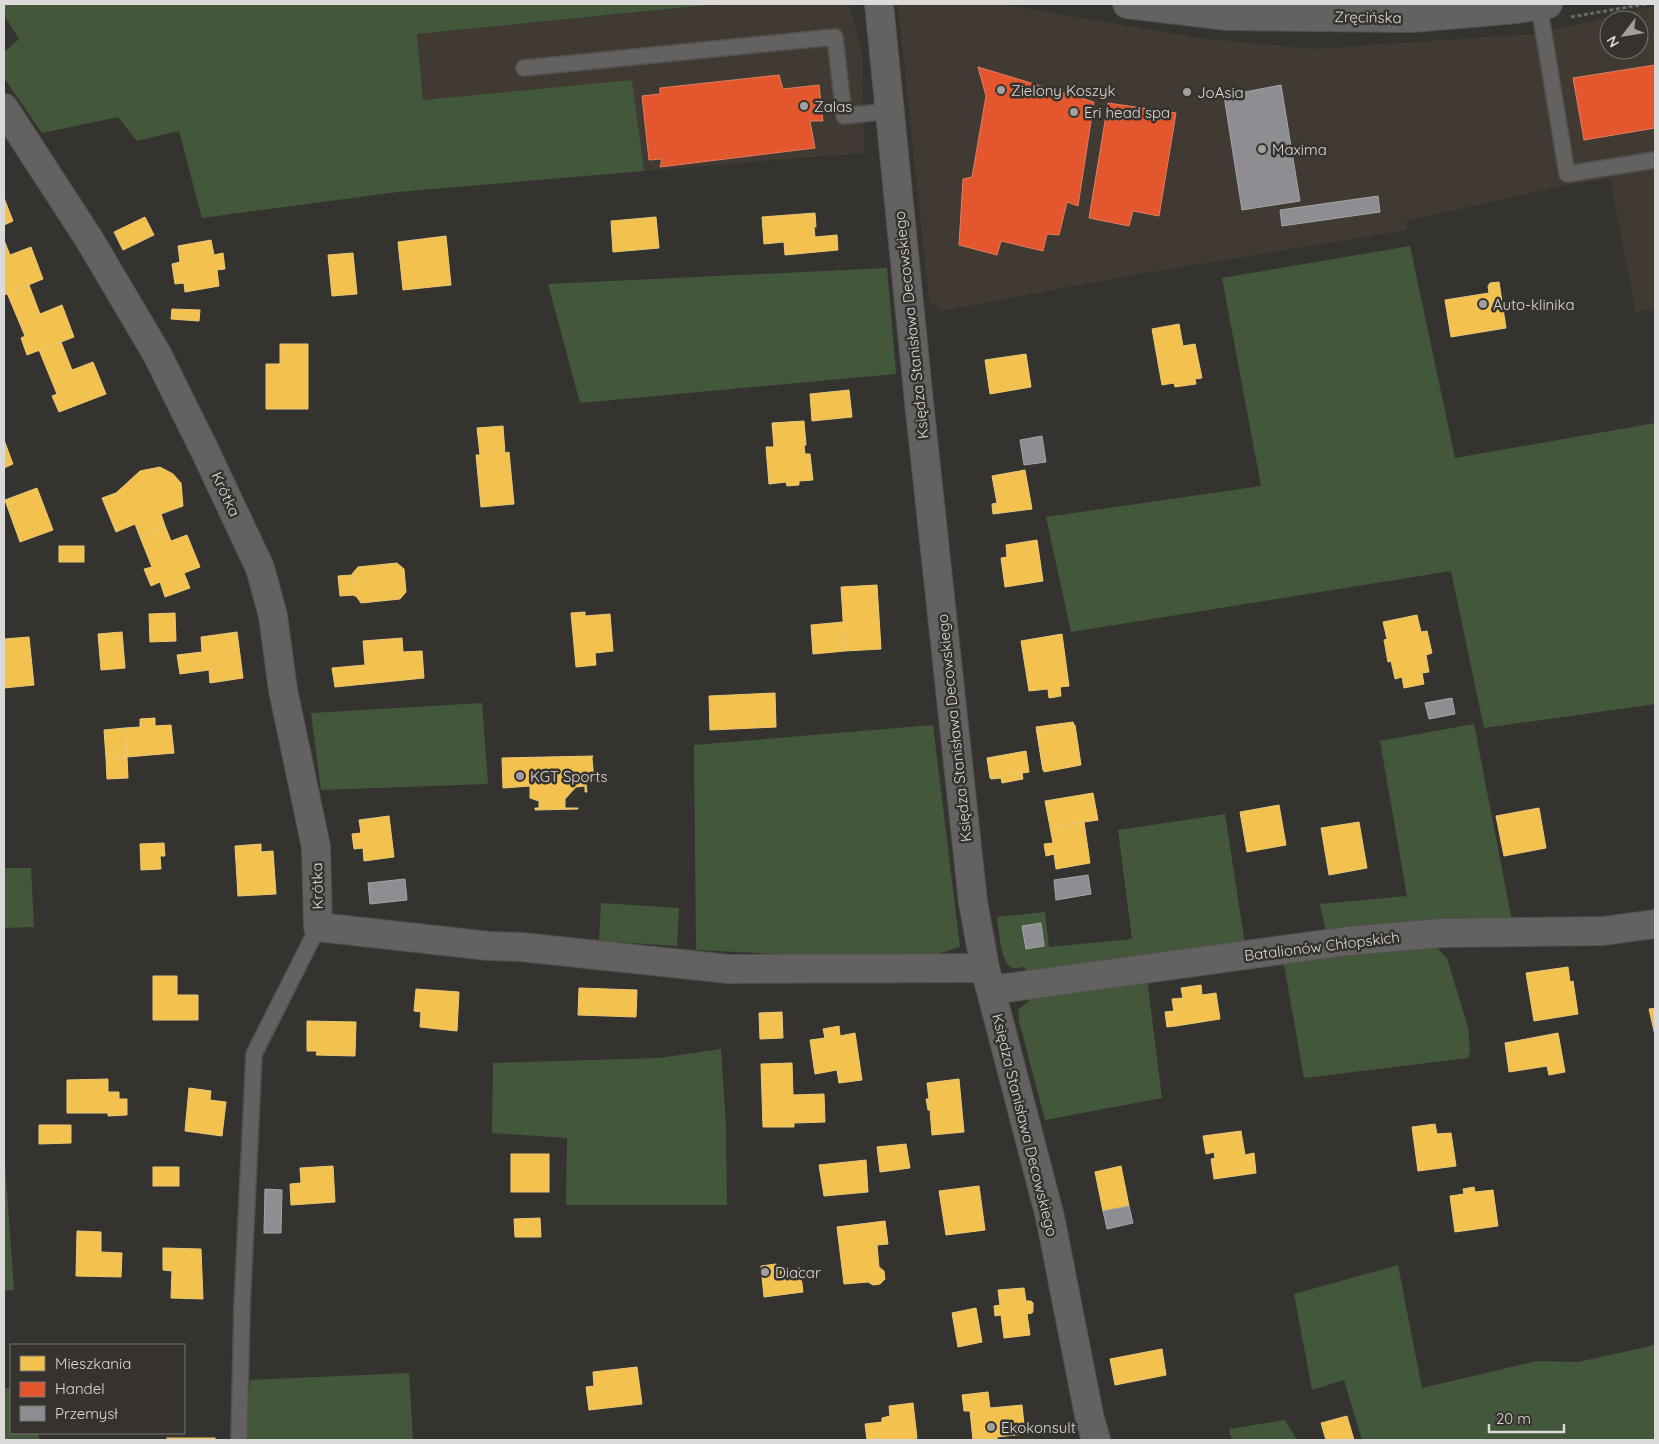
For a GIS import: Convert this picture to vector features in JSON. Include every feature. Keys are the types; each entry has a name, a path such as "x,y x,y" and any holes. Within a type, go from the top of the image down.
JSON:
{"street":[{"name":"Księdza Stanisława Decowskiego","path":"879,4 973,902 988,979 1050,1217 1089,1415 1096,1440"},
{"name":"Zręcińska","path":"1127,4 1228,16 1412,18 1544,5"},
{"name":"Krótka","path":"4,108 89,239 157,354 260,568 272,616 283,690 316,847 318,927"},
{"name":"Batalionów Chłopskich","path":"318,927 489,946 521,946 729,969 988,979 1348,941 1442,933 1603,931 1655,924"}],"lane":[{"path":"1544,5 1567,174 1655,160"},
{"path":"524,68 835,37 844,116 890,111"},
{"path":"239,1440 242,1316 254,1054 318,927"}],"shaded area":[{"path":"728,4 849,4 862,53 864,153 644,171 632,80 423,100 417,34"},
{"path":"898,4 1001,4 1199,38 1313,49 1535,34 1599,19 1599,60 1649,60 1649,10 1638,10 1655,6 1655,309 1636,312 1610,179 1567,185 1406,221 1407,230 1128,276 941,311 929,301"}],"green space":[{"path":"4,4 719,4 417,34 423,100 632,80 644,171 398,192 202,218 179,131 137,141 118,117 42,133 4,78 4,52 19,39 4,15"},
{"path":"1410,246 1455,458 1655,423 1655,704 1484,728 1451,571 1071,632 1046,517 1261,486 1222,278"},
{"path":"887,268 896,374 580,403 548,284"},
{"path":"482,703 488,784 321,790 311,713"},
{"path":"1474,724 1512,921 1327,937 1320,904 1407,896 1380,741"},
{"path":"933,725 960,947 937,954 907,955 902,960 696,950 694,745"},
{"path":"1225,814 1245,944 1026,973 1025,967 1014,968 1005,960 997,917 1045,912 1049,947 1132,939 1118,830"},
{"path":"4,868 31,868 34,927 4,928"},
{"path":"601,903 679,908 677,946 599,941"},
{"path":"1433,944 1447,958 1468,1027 1470,1051 1468,1058 1304,1078 1283,959"},
{"path":"1147,978 1162,1098 1045,1120 1019,1021 1018,1010 1029,1001 1029,995"},
{"path":"721,1049 726,1126 727,1205 566,1205 567,1138 492,1133 493,1063 659,1058"},
{"path":"4,1147 5,1164 14,1290 4,1290"},
{"path":"1398,1265 1422,1388 1537,1361 1578,1362 1655,1345 1655,1440 1362,1440 1344,1380 1312,1390 1294,1294"},
{"path":"409,1373 413,1440 246,1440 250,1380"},
{"path":"4,1388 10,1388 10,1434 39,1434 39,1440 4,1440"},
{"path":"1285,1420 1297,1440 1232,1440 1229,1429"}],"building: Mieszkania":[{"path":"4,198 13,221 4,225"},
{"path":"815,213 815,237 837,235 838,250 785,255 784,242 764,244 762,217"},
{"path":"145,217 154,235 123,250 114,232"},
{"path":"656,217 659,248 613,252 611,221"},
{"path":"446,236 451,285 403,290 398,242"},
{"path":"4,240 10,255 31,247 43,279 4,295"},
{"path":"211,240 214,255 223,253 225,269 217,270 219,286 185,292 184,283 175,284 172,264 180,262 178,246"},
{"path":"353,253 357,294 332,296 328,255"},
{"path":"1499,282 1506,328 1451,337 1445,300 1489,293 1488,286 1490,283"},
{"path":"29,285 40,314 62,305 74,337 27,355 21,338 25,336 7,293"},
{"path":"172,309 200,310 199,321 171,319"},
{"path":"1179,324 1183,346 1195,344 1202,378 1195,379 1196,384 1175,387 1174,383 1162,385 1152,329"},
{"path":"61,342 72,370 93,362 106,394 59,412 52,396 57,394 39,350"},
{"path":"280,344 308,344 308,409 266,409 266,364 280,364"},
{"path":"1026,354 1031,387 990,394 985,360"},
{"path":"849,390 852,417 812,421 810,394"},
{"path":"804,421 805,454 810,454 813,480 799,481 799,485 787,486 786,482 769,484 766,447 774,447 772,423"},
{"path":"503,426 505,453 509,452 514,504 481,507 476,455 480,455 477,428"},
{"path":"4,440 13,464 4,468"},
{"path":"160,467 173,474 181,483 183,506 161,514 165,526 140,537 135,524 116,532 102,498 116,493 140,471"},
{"path":"1025,470 1032,509 993,514 992,504 997,503 992,476"},
{"path":"37,488 53,530 20,542 5,500"},
{"path":"165,526 171,541 187,535 200,567 184,573 190,588 165,597 160,582 151,586 144,569 152,567 140,537"},
{"path":"1037,540 1043,581 1005,587 1001,558 1007,557 1006,545"},
{"path":"59,546 84,546 84,562 59,562"},
{"path":"397,563 404,569 406,592 400,599 361,603 354,596 352,574 358,567"},
{"path":"352,575 354,595 340,596 338,576"},
{"path":"877,585 881,649 845,651 841,587"},
{"path":"585,612 585,616 610,614 613,651 595,653 596,665 576,667 571,613"},
{"path":"175,613 176,641 150,642 149,614"},
{"path":"1417,615 1421,632 1427,631 1432,653 1426,655 1429,672 1422,673 1424,684 1404,688 1402,677 1395,679 1391,661 1388,662 1384,640 1387,639 1383,622"},
{"path":"843,622 845,651 813,654 811,625"},
{"path":"122,632 125,668 101,670 98,634"},
{"path":"237,632 243,678 210,683 209,670 180,674 177,655 202,652 201,637"},
{"path":"1062,634 1069,686 1060,687 1061,696 1049,698 1048,689 1029,691 1021,641"},
{"path":"29,637 34,685 4,688 4,639"},
{"path":"402,638 403,652 422,651 424,678 335,687 332,668 365,665 363,641"},
{"path":"775,693 776,727 710,730 709,696"},
{"path":"155,718 155,726 171,725 174,753 127,757 125,728 140,727 140,719"},
{"path":"1073,722 1074,725 1037,731 1043,770 1036,727"},
{"path":"1075,725 1081,765 1044,772 1037,731"},
{"path":"125,728 127,757 106,758 104,730"},
{"path":"1026,751 1029,772 990,778 987,758"},
{"path":"593,756 594,781 592,781 592,775 585,775 587,792 585,792 585,786 576,787 565,799 565,808 578,809 535,810 535,808 539,808 539,801 530,798 530,786 503,788 502,758"},
{"path":"127,757 128,778 107,779 106,758"},
{"path":"1022,773 1023,779 1002,783 1001,778 991,779 991,778"},
{"path":"1093,793 1098,820 1050,827 1045,801"},
{"path":"1279,805 1286,845 1247,852 1240,812"},
{"path":"1539,808 1546,848 1504,856 1496,816"},
{"path":"389,816 394,857 364,861 363,848 354,849 352,834 361,833 359,820"},
{"path":"1084,822 1090,863 1056,869 1054,854 1046,856 1044,844 1053,843 1050,827"},
{"path":"1359,822 1367,868 1329,875 1321,828"},
{"path":"164,843 165,856 160,856 161,869 141,870 140,844"},
{"path":"261,844 261,852 273,851 276,894 238,896 235,846"},
{"path":"1568,967 1570,982 1573,981 1578,1014 1534,1021 1526,973"},
{"path":"153,976 177,976 177,995 198,995 198,1020 153,1020"},
{"path":"1201,985 1202,995 1216,993 1220,1019 1176,1026 1172,999 1183,998 1181,988"},
{"path":"579,988 637,990 636,1017 578,1015"},
{"path":"416,989 459,992 457,1031 420,1027 421,1012 414,1011"},
{"path":"1655,1008 1655,1035 1649,1009"},
{"path":"1174,1011 1176,1026 1167,1027 1165,1012"},
{"path":"782,1012 783,1038 760,1039 759,1013"},
{"path":"307,1021 356,1022 355,1056 316,1055 317,1051 307,1051"},
{"path":"839,1026 840,1036 855,1033 862,1080 839,1083 837,1070 815,1074 810,1040 825,1038 823,1029"},
{"path":"1558,1033 1565,1072 1549,1075 1547,1066 1509,1072 1505,1043"},
{"path":"792,1063 793,1095 824,1094 825,1122 794,1123 794,1127 763,1127 761,1064"},
{"path":"108,1079 108,1092 119,1092 119,1099 127,1099 127,1115 108,1116 108,1113 67,1113 67,1080"},
{"path":"959,1079 964,1132 932,1135 930,1110 928,1110 926,1099 929,1099 927,1083"},
{"path":"189,1088 211,1091 210,1100 226,1102 222,1136 185,1131"},
{"path":"1435,1124 1437,1134 1451,1133 1456,1166 1418,1171 1412,1127"},
{"path":"39,1125 71,1125 71,1143 39,1144"},
{"path":"1241,1131 1245,1155 1254,1153 1256,1173 1214,1179 1211,1159 1215,1158 1214,1152 1206,1154 1203,1136"},
{"path":"906,1144 910,1168 880,1172 877,1147"},
{"path":"511,1154 549,1154 549,1192 511,1192"},
{"path":"866,1160 868,1192 824,1196 819,1165"},
{"path":"333,1166 335,1202 291,1205 290,1184 301,1183 300,1168"},
{"path":"1121,1166 1129,1206 1103,1211 1095,1172"},
{"path":"153,1167 179,1167 179,1186 153,1186"},
{"path":"979,1186 985,1230 946,1235 939,1191"},
{"path":"1474,1187 1475,1192 1493,1190 1498,1226 1455,1232 1450,1196 1464,1194 1463,1189"},
{"path":"540,1218 541,1237 515,1237 514,1219"},
{"path":"885,1221 888,1244 877,1245 879,1267 884,1271 885,1279 880,1284 873,1285 868,1282 844,1284 837,1227"},
{"path":"77,1231 101,1232 101,1252 122,1253 121,1277 76,1276"},
{"path":"163,1248 201,1249 203,1299 171,1298 172,1271 163,1270"},
{"path":"776,1264 776,1271 800,1268 803,1292 764,1297 761,1266"},
{"path":"1024,1288 1026,1301 1033,1303 1032,1313 1027,1314 1030,1335 1004,1338 1001,1315 995,1316 994,1306 1000,1305 998,1290"},
{"path":"976,1308 982,1342 958,1347 952,1313"},
{"path":"1162,1349 1166,1375 1115,1385 1110,1359"},
{"path":"637,1367 642,1404 589,1410 586,1387 594,1386 593,1372"},
{"path":"988,1392 990,1408 1022,1405 1025,1434 997,1437 997,1440 973,1440 970,1411 964,1411 962,1395"},
{"path":"913,1403 917,1438 912,1440 867,1440 865,1424 882,1422 882,1418 890,1416 889,1406"},
{"path":"1347,1416 1354,1440 1326,1440 1321,1423"},
{"path":"167,1438 215,1438 215,1440 167,1440"}],"building: Handel":[{"path":"1655,65 1655,128 1584,140 1573,78"},
{"path":"978,67 1094,102 1078,206 1067,202 1059,235 1047,234 1043,251 1001,241 997,255 959,245 963,179 972,177 986,96"},
{"path":"779,75 783,89 819,85 823,121 810,121 815,148 660,167 662,159 649,160 642,96 660,94 660,88"},
{"path":"1108,103 1176,113 1159,216 1133,211 1129,226 1089,218"}],"building: Przemysł":[{"name":"Maxima","path":"1281,85 1300,201 1242,210 1224,96"},
{"path":"1378,196 1380,212 1282,226 1280,210"},
{"path":"1042,436 1046,462 1024,465 1020,440"},
{"path":"1452,698 1455,714 1429,719 1425,703"},
{"path":"1088,875 1091,894 1056,900 1054,880"},
{"path":"405,879 407,900 370,904 368,883"},
{"path":"1041,923 1044,946 1026,949 1022,926"},
{"path":"265,1189 282,1190 281,1233 264,1233"},
{"path":"1129,1206 1133,1223 1107,1229 1103,1211"}],"place":[{"name":"Zielony Koszyk","path":"1001,90"},
{"name":"JoAsia","path":"1187,92"},
{"name":"Zalas","path":"804,106"},
{"name":"Eri head spa","path":"1074,112"},
{"name":"Maxima","path":"1262,149"},
{"name":"Auto-klinika","path":"1483,304"},
{"name":"KGT Sports","path":"520,776"},
{"name":"Diacar","path":"765,1272"},
{"name":"Ekokonsult","path":"991,1427"}]}
